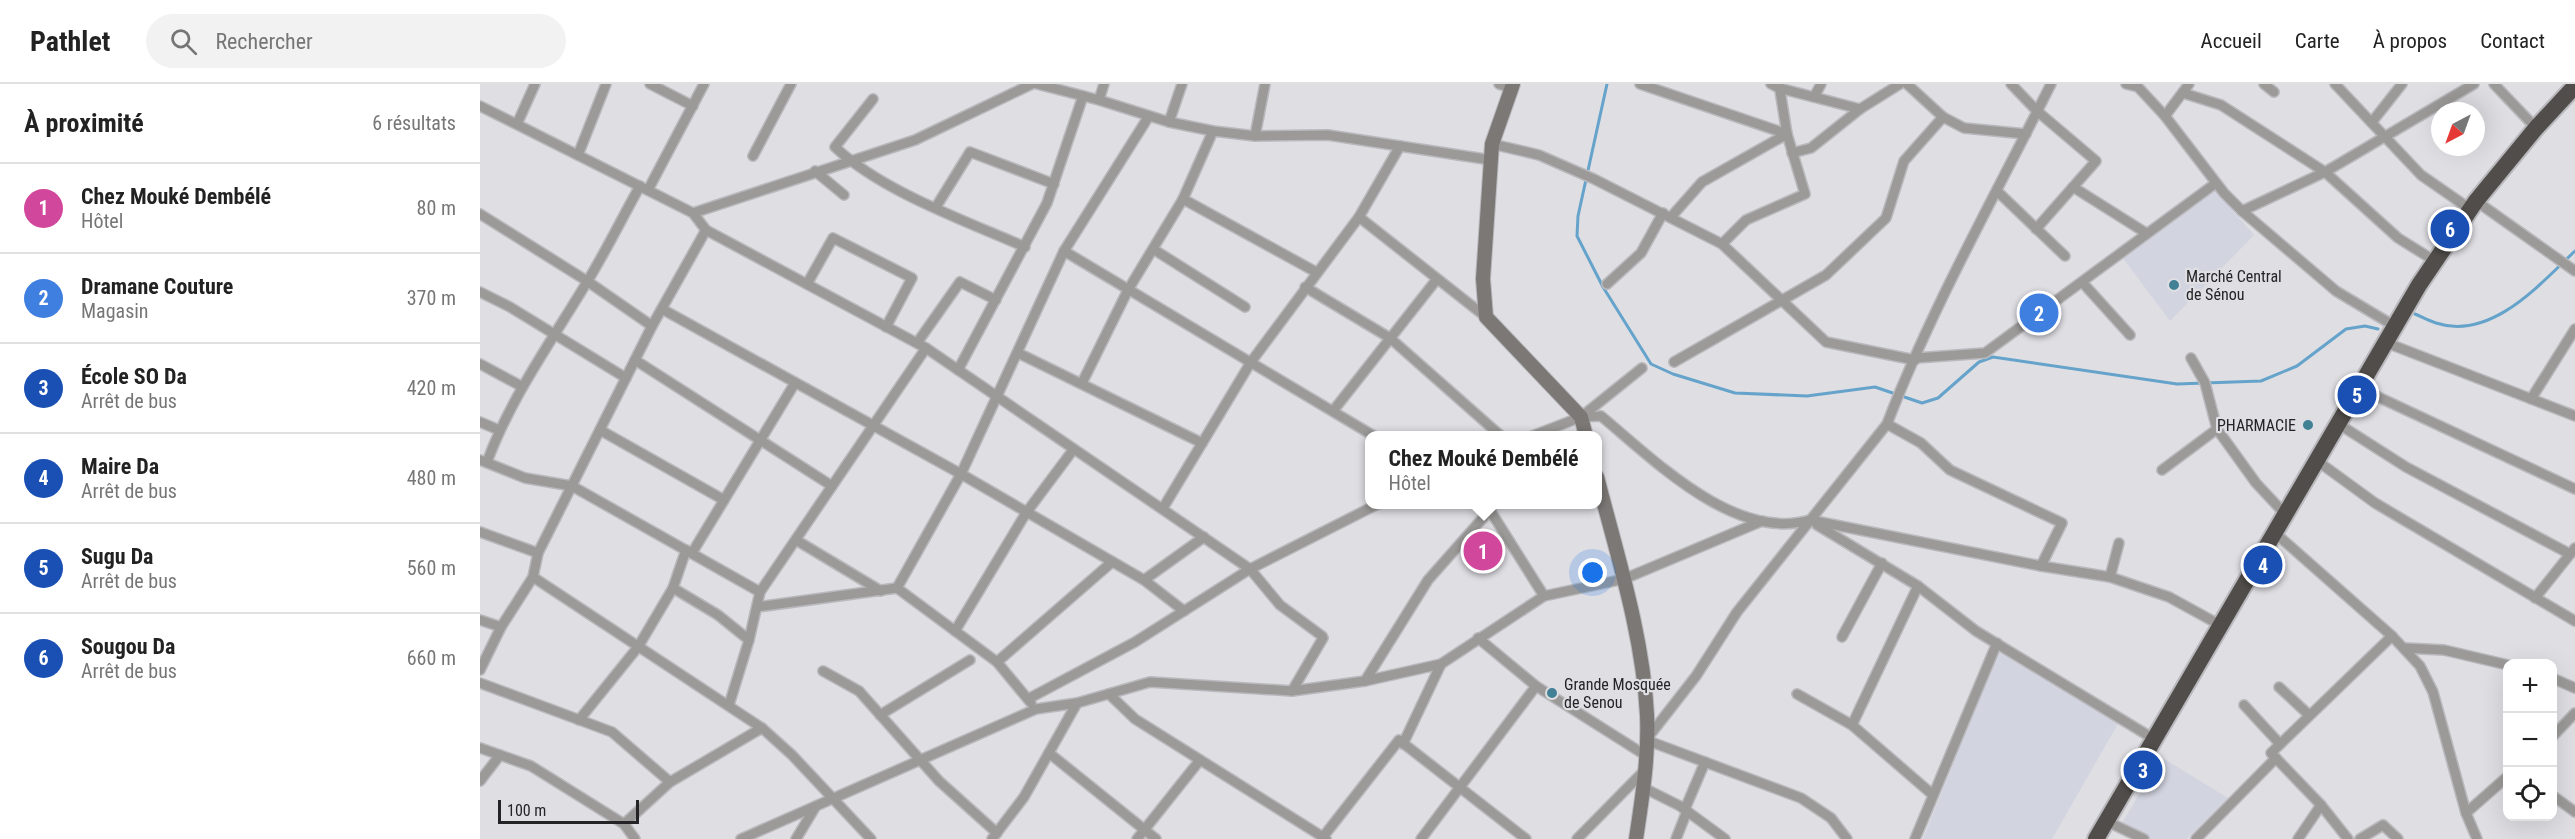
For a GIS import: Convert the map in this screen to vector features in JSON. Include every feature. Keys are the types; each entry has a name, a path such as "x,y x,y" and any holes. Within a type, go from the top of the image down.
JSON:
{"highway":[{"path":"2096,839 2337,423 2436,261 2473,205 2536,128 2575,86"}],"street":[{"path":"517,124 535,84"},
{"path":"578,155 606,84"},
{"path":"650,84 693,105"},
{"path":"704,84 644,188 521,386 484,461 525,478 572,486 760,592"},
{"path":"753,156 791,84"},
{"path":"693,213 915,140 1034,84 1099,100 1169,122 1213,131 1255,136 1328,135 1491,160"},
{"path":"1099,100 1104,84"},
{"path":"1169,122 1182,84"},
{"path":"1255,136 1265,84"},
{"path":"1640,84 1787,134"},
{"path":"1814,97 1821,84"},
{"path":"1791,153 1811,148 1860,109 1900,84"},
{"path":"1907,84 1943,117 1964,128 2026,134"},
{"path":"2011,84 2037,111 2096,161 2036,229"},
{"path":"1646,740 1696,676 1737,612 1887,424 1900,390 2051,84"},
{"path":"2126,84 2139,86 2216,183 2242,211 2336,291 2396,327"},
{"path":"2165,116 2189,84"},
{"path":"2264,84 2274,92"},
{"path":"2335,84 2421,175 2473,205 2575,271"},
{"path":"2372,122 2402,84"},
{"path":"2242,211 2325,172 2474,84"},
{"path":"2494,84 2536,128"},
{"path":"1486,317 1483,279 1492,144 1508,85"},
{"path":"1722,244 1746,220 1805,194 1791,153 1776,85"},
{"path":"1776,85 1860,109"},
{"path":"2182,93 2221,105 2325,172 2398,238 2436,261"},
{"path":"958,370 1047,203 1083,96"},
{"path":"873,99 835,147 849,160 904,192 1025,247"},
{"path":"480,106 693,213 706,230 921,345 1250,569 1280,605 1323,638 1292,691"},
{"path":"897,588 961,474 1064,251 1149,116"},
{"path":"1674,362 1826,275 1886,218 1904,161 1943,117"},
{"path":"1082,383 1128,290 1183,199 1213,131"},
{"path":"1607,284 1641,254 1667,215 1702,182 1787,134"},
{"path":"1492,144 1539,155 1620,190 1722,244 1826,342 1916,359 1985,353 2216,183"},
{"path":"1163,508 1251,362 1359,217 1400,146"},
{"path":"936,207 970,152 1054,184"},
{"path":"815,171 844,195"},
{"path":"2073,187 2146,233"},
{"path":"1997,191 2065,256"},
{"path":"1183,199 1316,272"},
{"path":"480,214 587,281 652,326"},
{"path":"1359,217 1486,317 1581,417 1585,431"},
{"path":"480,670 501,627 533,577 538,553 652,326 706,230"},
{"path":"807,284 832,238 912,278 886,327"},
{"path":"1153,249 1245,307"},
{"path":"1064,251 1367,431"},
{"path":"1333,411 1437,279"},
{"path":"729,705 749,640 760,592 873,427 960,282 996,300"},
{"path":"2082,282 2130,335"},
{"path":"1305,287 1390,339 1496,431"},
{"path":"480,292 510,307 626,378"},
{"path":"662,309 961,474 1144,580 1184,611"},
{"path":"2531,399 2575,329"},
{"path":"2387,343 2575,416"},
{"path":"1018,354 1203,443"},
{"path":"2191,358 2205,383 2217,429 2256,483 2285,514"},
{"path":"635,360 832,486"},
{"path":"480,364 521,386"},
{"path":"1581,417 1642,368"},
{"path":"579,720 638,647 673,588 689,552 724,500 795,383"},
{"path":"2359,388 2575,489"},
{"path":"1543,431 1581,417 1601,416 1677,479 1716,505 1762,521 1795,525 1810,520 2040,566 2110,577 2169,597 2220,626"},
{"path":"480,422 499,430"},
{"path":"2337,423 2406,467 2572,551 2535,597"},
{"path":"1887,424 1921,443 1950,470 2062,523 2040,566"},
{"path":"2162,470 2217,429"},
{"path":"600,430 724,500"},
{"path":"955,631 1026,513 1073,450"},
{"path":"2316,460 2374,503 2575,621"},
{"path":"1602,496 1624,579 1643,667 1648,718 1644,788 1636,839"},
{"path":"1028,699 1134,642 1250,569 1368,509"},
{"path":"1365,681 1428,580 1486,509"},
{"path":"1489,509 1544,596"},
{"path":"1810,520 1918,586 1976,631 2154,739"},
{"path":"741,839 1036,709 1077,703 1150,682 1292,691 1365,681 1441,664 1544,596 1624,579 1762,521"},
{"path":"480,532 538,553"},
{"path":"2274,532 2392,636 2420,666 2433,692 2466,813 2476,839"},
{"path":"1144,580 1204,537"},
{"path":"796,540 881,591"},
{"path":"2110,577 2119,543"},
{"path":"997,662 1112,562"},
{"path":"1842,637 1882,563"},
{"path":"533,577 762,728 792,754 871,839"},
{"path":"1852,725 1918,586"},
{"path":"673,588 718,615 749,640"},
{"path":"757,607 897,588 997,662 1036,709"},
{"path":"480,620 501,627"},
{"path":"2348,839 2321,805 2271,753 2392,636"},
{"path":"1478,638 1536,686 1645,763"},
{"path":"1915,839 1997,643"},
{"path":"2404,648 2444,650 2503,664"},
{"path":"880,715 970,660"},
{"path":"1403,744 1441,664"},
{"path":"823,671 859,691 939,781 994,836 1024,797 1077,703"},
{"path":"2557,680 2575,688"},
{"path":"480,683 612,732 670,782"},
{"path":"1421,839 1461,789 1536,686"},
{"path":"2279,687 2309,715"},
{"path":"1108,694 1135,719 1324,838 1399,740 1526,839"},
{"path":"1797,694 1852,725 1933,795"},
{"path":"2244,705 2280,744"},
{"path":"2557,732 2575,713"},
{"path":"624,824 670,782 762,728"},
{"path":"1646,740 1801,798 1831,818 1847,839"},
{"path":"480,748 531,766 624,824 635,839"},
{"path":"1049,753 1156,839"},
{"path":"480,781 500,755"},
{"path":"2196,839 2276,758"},
{"path":"1137,839 1200,760"},
{"path":"1676,839 1705,762"},
{"path":"1577,839 1645,763"},
{"path":"2466,813 2503,780"},
{"path":"1644,788 1686,810 1725,839"},
{"path":"2557,798 2575,812"},
{"path":"2298,839 2321,805"},
{"path":"796,839 816,806"},
{"path":"2106,821 2144,839"},
{"path":"2360,839 2383,825 2398,839"}],"shaded area":[{"name":"Marché Central de Sénou","path":"2208,182 2254,235 2170,321 2116,249"},
{"path":"1998,652 2119,722 2052,839 1923,839"},
{"path":"2161,757 2228,798 2187,839 2150,839 2121,825"}],"waterway":[{"path":"1607,84 1578,216 1577,236 1603,287 1651,364 1673,374 1735,393 1807,396 1875,387 1922,403 1938,398 1979,362 1993,357 2177,384 2261,381 2297,366 2346,329 2365,326 2378,329"},
{"path":"2415,314 2436,323 2456,326 2476,324 2495,317 2530,293 2575,251"}],"place":[{"name":"Sougou Da","path":"2450,229"},
{"name":"Marché Central de Sénou","path":"2174,285"},
{"name":"Dramane Couture","path":"2039,313"},
{"name":"Sugu Da","path":"2357,395"},
{"name":"PHARMACIE","path":"2308,425"},
{"name":"Chez Mouké Dembélé","path":"1483,551"},
{"name":"Maire Da","path":"2263,565"},
{"name":"Grande Mosquée de Senou","path":"1552,693"},
{"name":"École SO Da","path":"2143,770"}]}
